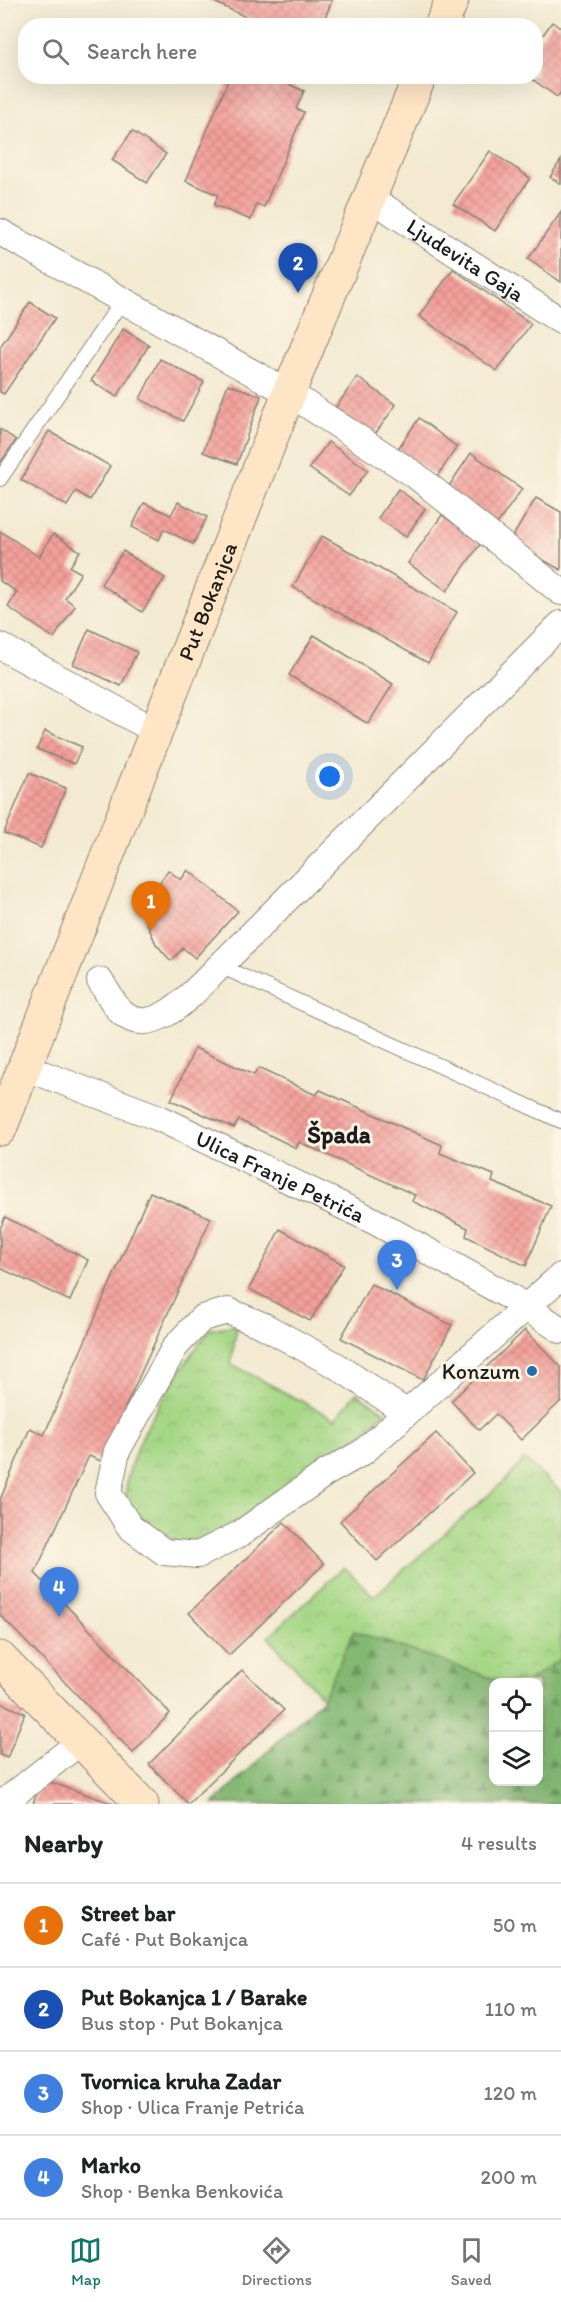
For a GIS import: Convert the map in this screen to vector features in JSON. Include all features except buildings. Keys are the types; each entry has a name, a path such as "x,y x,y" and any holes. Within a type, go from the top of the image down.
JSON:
{"main road":[{"path":"444,18 452,0"},
{"name":"Put Bokanjca","path":"0,1129 289,393 417,84"},
{"path":"0,1658 142,1804"}],"street":[{"name":"Ljudevita Gaja","path":"369,198 561,321"},
{"path":"0,232 289,393 415,475 561,592"},
{"path":"100,981 122,1013 141,1022 166,1017 220,966 561,624"},
{"path":"0,646 156,731"},
{"name":"Ulica Franje Petrića","path":"24,1067 170,1124 375,1221 526,1307 561,1330"},
{"path":"407,1413 337,1366 264,1326 228,1311 202,1318 175,1347 117,1451 108,1493 130,1527 164,1552 198,1555 240,1534 326,1473 363,1452 407,1413 526,1307 561,1276"},
{"path":"2,1804 81,1741"}],"lane":[{"path":"0,479 122,301"},
{"path":"220,966 561,1121"}],"green space":[{"path":"237,1325 231,1364 335,1419 356,1393 385,1412 341,1452 218,1534 183,1546 133,1516 126,1494 128,1474 135,1453 157,1408 198,1345 210,1329"},
{"path":"524,1459 561,1492 561,1658 533,1678 492,1678 354,1631 323,1698 268,1637 344,1567 374,1596 510,1476"},
{"path":"354,1631 492,1678 489,1678 489,1786 543,1786 543,1678 533,1678 561,1658 561,1804 213,1804 323,1698"}],"place":[{"name":"Put Bokanjca 1 / Barake","path":"298,293"},
{"name":"Street bar","path":"151,931"},
{"name":"Tvornica kruha Zadar","path":"397,1290"},
{"name":"Konzum","path":"532,1371"},
{"name":"Marko","path":"59,1617"}],"district":[{"name":"Špada","path":"339,1135"}]}
